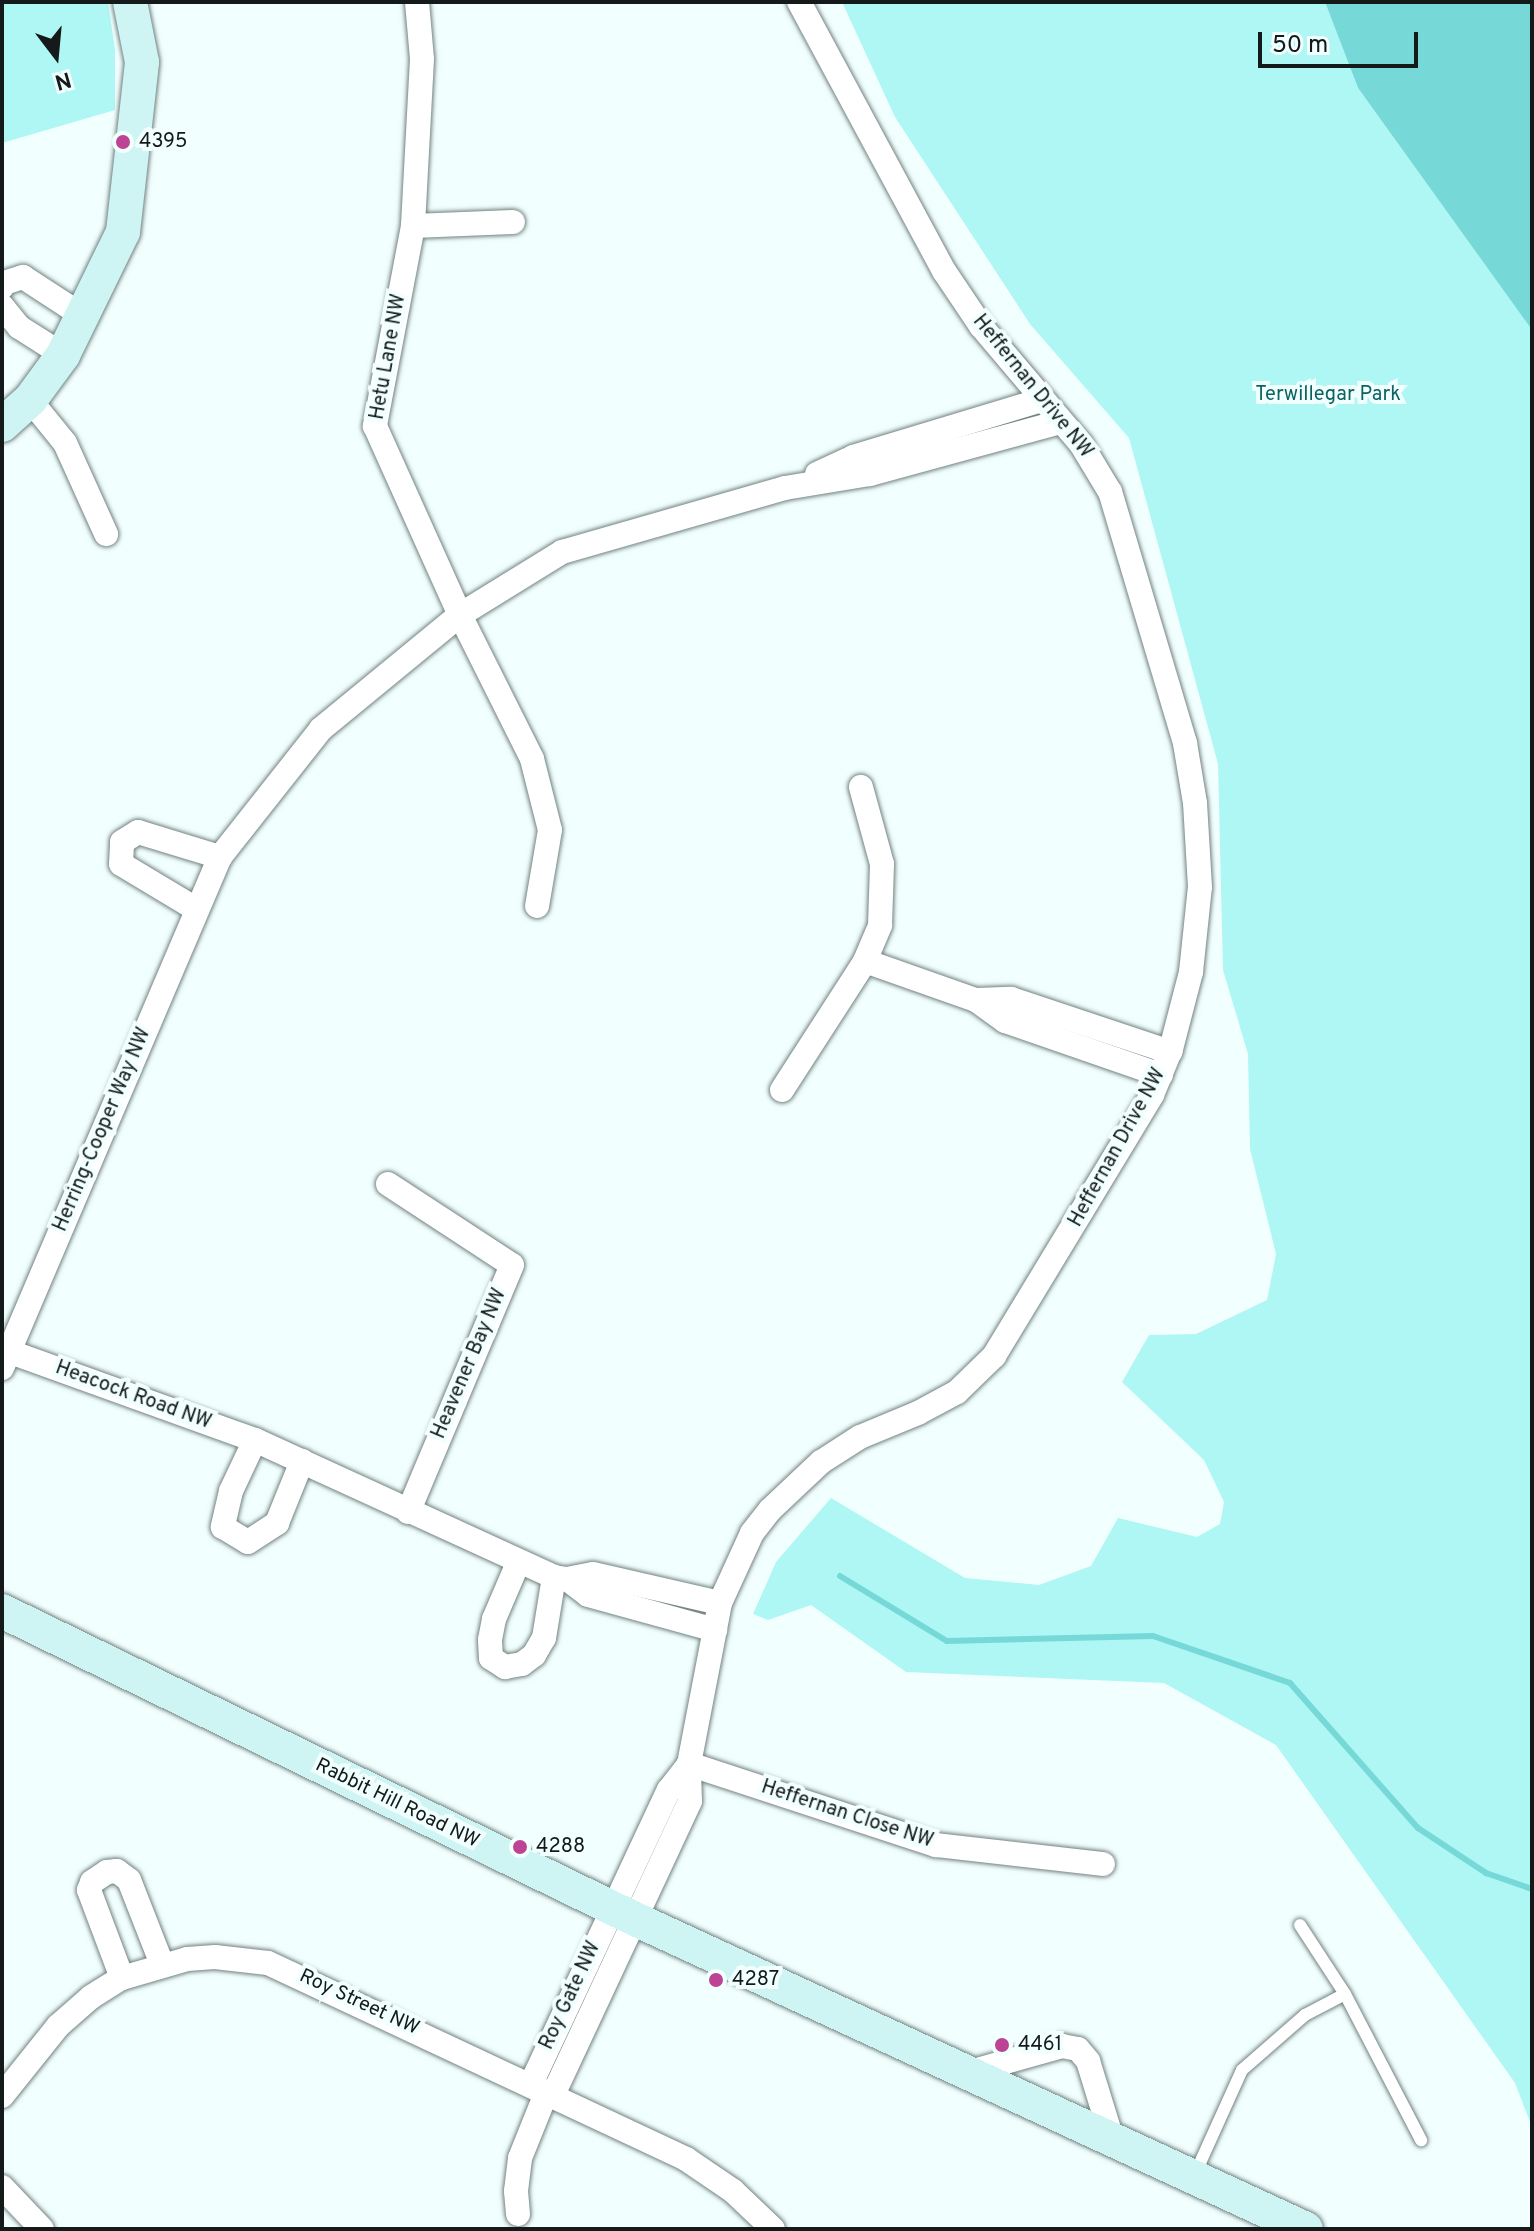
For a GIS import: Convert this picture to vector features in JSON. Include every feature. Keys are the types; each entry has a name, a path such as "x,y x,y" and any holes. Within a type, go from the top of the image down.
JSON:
{"street":[{"path":"2,425 30,400 63,355 123,232 142,62 130,2"},
{"name":"Hetu Lane NW","path":"417,2 422,59 413,226 375,426 460,615 532,759 550,830 537,906"},
{"name":"Heffernan Drive NW","path":"623,1914 690,1801 689,1764 720,1603 752,1533 806,1474 860,1437 918,1413 957,1392 994,1356 1138,1120 1161,1075 1191,972 1200,887 1199,832 1185,743 1110,492 1081,444 981,326 944,271 799,2"},
{"path":"413,226 513,222"},
{"path":"2,287 4,283 23,277 83,316"},
{"path":"2,306 19,327 63,355"},
{"path":"30,400 65,443 106,534"},
{"name":"Herring-Cooper Way NW","path":"785,488 853,457 1042,400"},
{"name":"Herring-Cooper Way NW","path":"5,1356 220,857 321,729 460,615 562,552 785,488 870,474 1060,422"},
{"path":"782,1090 865,961 880,925 884,882 861,787"},
{"path":"196,909 121,864 122,842 138,832 220,857"},
{"path":"865,961 976,1000 1005,1021 1161,1075"},
{"path":"976,1000 1011,999 1170,1052"},
{"name":"Heavener Bay NW","path":"388,1184 512,1265 408,1512"},
{"name":"Heacock Road NW","path":"5,1356 255,1440 518,1563 561,1578 588,1595 715,1630"},
{"path":"255,1440 231,1491 223,1527 248,1542 277,1523 302,1461"},
{"path":"518,1563 494,1619 490,1640 491,1658 505,1667 522,1664 534,1655 544,1638 561,1578"},
{"name":"Heacock Road NW","path":"561,1578 593,1574 720,1603"},
{"name":"Rabbit Hill Road NW","path":"2,1611 623,1914 1306,2229"},
{"name":"Heffernan Close NW","path":"689,1764 936,1845 1103,1864"},
{"path":"122,1978 89,1890 98,1876 107,1872 117,1871 129,1880 162,1964"},
{"name":"Roy Gate NW","path":"543,2090 623,1914"},
{"name":"Roy Street NW","path":"2,2096 58,2026 91,1997 122,1978 162,1964 215,1957 268,1963 686,2159 733,2191 773,2229"},
{"path":"970,2072 1062,2046 1078,2049 1088,2061 1112,2139"},
{"path":"518,2214 516,2191 520,2158 543,2090"},
{"path":"2,2187 42,2229"}],"lane":[{"path":"1300,1925 1345,1994 1421,2140"},
{"path":"1194,2176 1242,2070 1305,2015 1345,1994"}],"green space":[{"path":"2,2 108,2 115,50 115,110 2,143"},
{"name":"Terwillegar Park","path":"842,2 1325,2 1358,88 1532,330 1532,2127 1515,2083 1276,1745 1164,1683 906,1672 811,1605 768,1620 753,1614 776,1562 831,1498 965,1578 1039,1585 1091,1566 1118,1518 1197,1537 1220,1524 1224,1502 1204,1460 1122,1382 1149,1335 1196,1334 1267,1300 1276,1254 1250,1149 1248,1054 1223,970 1218,764 1129,438 1030,324 895,117"}],"shaded area":[{"path":"1325,2 1532,2 1532,330 1358,88"}],"waterway":[{"path":"840,1576 947,1641 1153,1636 1290,1683 1418,1828 1486,1873 1532,1889"}],"place":[{"name":"4395","path":"123,142"},
{"name":"4288","path":"520,1847"},
{"name":"4287","path":"716,1980"},
{"name":"4461","path":"1002,2045"}]}
